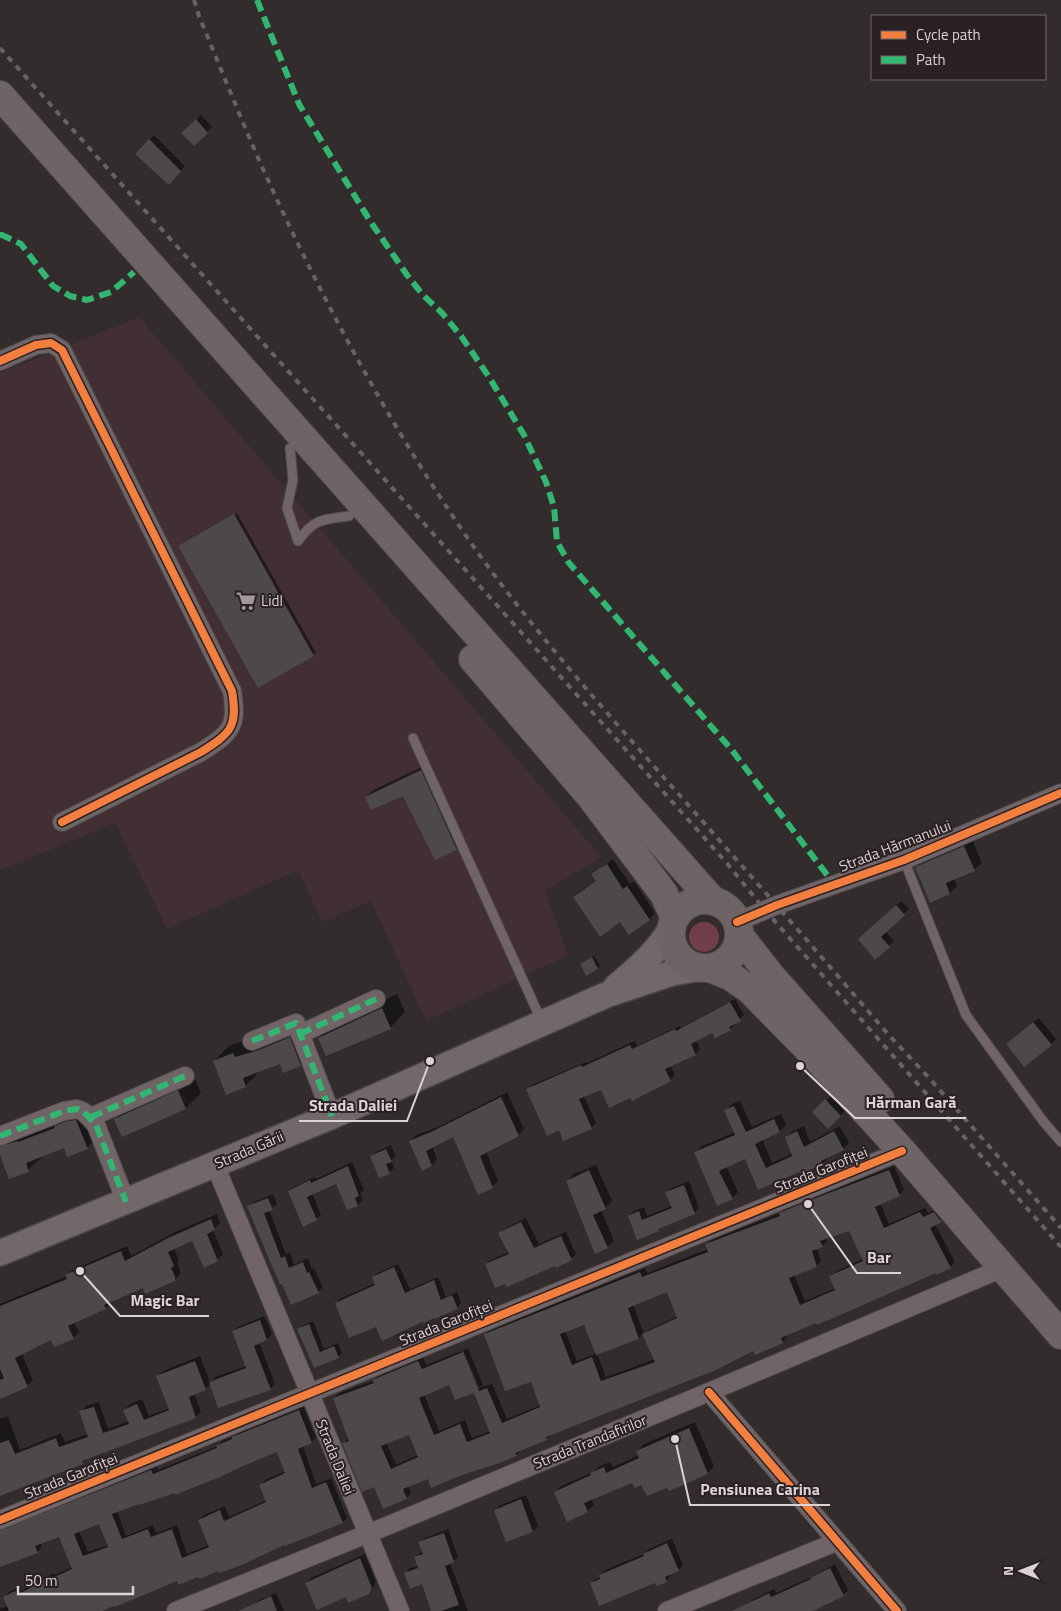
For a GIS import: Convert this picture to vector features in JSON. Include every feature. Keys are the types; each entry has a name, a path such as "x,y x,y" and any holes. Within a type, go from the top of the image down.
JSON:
{"highway":[{"path":"0,95 714,901"},
{"path":"0,121 290,448 591,797 664,894 673,923 672,939 675,949 681,958 690,964 730,976 749,989 809,1050 902,1151 1061,1335"},
{"path":"673,923 682,909 691,903 702,900 714,901 732,912 738,929 771,976 1061,1307"},
{"path":"705,968 721,964 730,957 737,947 738,929"}],"main road":[{"path":"606,995 652,955 665,939 673,923"},
{"path":"606,995 672,973 705,968"},
{"name":"Strada Gării","path":"0,1253 332,1116 606,995"}],"street":[{"path":"0,361 36,345 51,343 62,350 232,691 235,708 233,723 222,739 201,752 62,822"},
{"name":"Strada Hărmanului","path":"738,929 776,905 904,860 1061,793"},
{"path":"300,1034 376,999"},
{"path":"252,1041 296,1023 332,1116"},
{"path":"91,1117 184,1076"},
{"path":"0,1136 70,1109 77,1109 91,1117 96,1125 126,1202"},
{"name":"Strada Garofiței","path":"0,1520 902,1151"},
{"name":"Strada Daliei","path":"215,1164 400,1611"},
{"name":"Strada Trandafirilor","path":"176,1611 367,1534 1003,1268"},
{"path":"709,1392 897,1611"},
{"path":"667,1611 836,1542"}],"lane":[{"path":"290,448 293,480 287,508 298,541 309,527 323,520 349,516"},
{"path":"413,738 543,1024"},
{"path":"904,860 966,1014 1043,1121 1061,1142"}],"shaded area":[{"path":"139,317 601,857 545,891 568,955 426,1021 371,901 322,922 298,870 167,929 115,823 0,870 0,373"},
{"path":"704,922 715,926 719,937 715,948 704,952 693,948 689,937 693,926"}],"building":[{"path":"196,119 208,133 194,146 181,133"},
{"path":"149,139 181,171 169,185 135,154"},
{"name":"Lidl","path":"234,514 314,656 258,688 178,546"},
{"path":"421,770 457,850 435,860 403,796 371,810 365,797"},
{"path":"964,846 975,871 946,883 950,894 930,903 915,867"},
{"path":"607,864 623,889 627,886 650,920 629,935 620,922 600,937 573,897 596,881 591,874"},
{"path":"896,905 905,915 881,937 890,947 875,960 858,939"},
{"path":"592,957 598,969 586,976 580,964"},
{"path":"730,1002 741,1021 729,1027 731,1030 715,1038 712,1033 691,1044 696,1055 665,1069 671,1081 632,1101 630,1098 609,1108 601,1090 579,1099 592,1129 563,1141 559,1130 547,1136 526,1089 581,1065 582,1067 630,1045 632,1049 675,1029 676,1031"},
{"path":"382,1008 391,1029 326,1056 318,1038"},
{"path":"1033,1022 1052,1045 1024,1067 1006,1044"},
{"path":"290,1037 301,1066 283,1073 280,1064 243,1078 246,1087 226,1095 213,1061 233,1053 235,1057 256,1051"},
{"path":"178,1090 186,1109 122,1137 114,1119"},
{"path":"501,1097 519,1136 480,1156 493,1188 478,1195 453,1137 426,1151 432,1166 422,1171 409,1141"},
{"path":"825,1099 841,1116 828,1129 812,1112"},
{"path":"734,1106 746,1132 774,1119 780,1132 755,1144 766,1168 792,1156 785,1137 797,1131 804,1147 834,1131 844,1150 821,1161 822,1165 800,1174 799,1172 758,1190 745,1159 719,1171 733,1199 717,1206 694,1152 735,1135 724,1110"},
{"path":"76,1120 88,1149 67,1157 64,1148 26,1163 29,1172 9,1179 0,1155 0,1146 18,1142 55,1128 54,1126 67,1121"},
{"path":"386,1149 392,1162 386,1164 390,1174 379,1178 370,1156"},
{"path":"348,1166 359,1196 355,1198 358,1206 347,1210 336,1184 307,1197 317,1220 303,1227 288,1191 310,1180 311,1183"},
{"path":"589,1170 606,1209 593,1215 608,1248 595,1254 566,1181"},
{"path":"889,1170 900,1196 875,1207 884,1228 920,1212 923,1217 934,1212 942,1222 930,1228 951,1268 817,1325 816,1323 781,1338 783,1343 755,1355 753,1351 716,1370 546,1437 547,1440 515,1453 517,1456 431,1488 428,1479 403,1489 407,1499 383,1509 374,1487 362,1492 342,1443 349,1441 333,1398 374,1383 372,1380 418,1361 422,1369 463,1352 479,1391 487,1388 502,1423 540,1407 531,1382 505,1391 484,1334 640,1272 642,1277 708,1252 705,1244 780,1216 779,1213","holes":["849,1231 863,1261 829,1276 835,1290 800,1305 789,1278 817,1267 812,1251 823,1247 820,1241","667,1292 677,1318 642,1334 655,1362 601,1381 592,1357 572,1365 560,1334 584,1325 596,1355 639,1339 628,1308","449,1385 455,1400 474,1393 490,1433 467,1442 460,1424 434,1435 419,1398","409,1435 418,1457 391,1469 381,1446"]},
{"path":"684,1185 695,1214 637,1240 628,1216 639,1211 642,1220 672,1208 665,1192"},
{"path":"268,1198 273,1210 264,1213 281,1258 285,1256 289,1268 303,1262 319,1293 291,1305 271,1264 247,1206"},
{"path":"211,1219 215,1230 207,1234 218,1261 204,1268 192,1241 168,1252 174,1266 171,1268 175,1281 145,1294 143,1288 104,1305 106,1309 68,1326 74,1339 54,1347 51,1340 15,1358 28,1387 0,1399 0,1380 4,1378 0,1369 0,1306 67,1279 65,1275 121,1251 125,1261 168,1238"},
{"path":"521,1222 534,1248 561,1236 572,1260 507,1287 505,1284 495,1288 485,1264 509,1254 498,1233"},
{"path":"394,1267 405,1293 434,1280 441,1300 452,1295 458,1309 422,1322 382,1341 376,1327 349,1338 335,1303 375,1285 372,1277"},
{"path":"260,1320 267,1340 254,1346 271,1390 218,1408 209,1382 246,1368 232,1331"},
{"path":"309,1324 320,1352 334,1346 339,1358 314,1368 297,1329"},
{"path":"195,1361 206,1390 189,1397 196,1418 82,1461 83,1464 0,1496 0,1443 9,1440 15,1454 56,1438 59,1447 88,1437 79,1411 94,1407 103,1433 129,1424 123,1410 137,1404 144,1420 169,1410 156,1376"},
{"path":"299,1410 312,1443 298,1449 312,1488 326,1482 343,1523 284,1545 242,1565 219,1573 218,1571 199,1579 198,1577 178,1585 177,1581 102,1611 9,1611 3,1597 15,1591 17,1595 49,1577 50,1579 72,1569 59,1537 35,1546 38,1553 0,1567 0,1530 151,1470 153,1474 217,1448 216,1446 232,1439 232,1437","holes":["277,1452 285,1473 259,1485 266,1502 224,1521 220,1510 198,1520 209,1547 182,1558 172,1529 151,1537 148,1529 122,1539 112,1514 175,1493 175,1495","99,1524 108,1547 83,1556 74,1534"]},
{"path":"689,1428 708,1474 669,1491 667,1488 647,1496 641,1485 635,1488 632,1483 584,1503 588,1512 567,1522 554,1492 604,1467 606,1473 639,1458 636,1451"},
{"path":"521,1499 533,1532 506,1542 494,1510"},
{"path":"444,1533 454,1562 445,1566 459,1605 441,1611 431,1611 422,1584 410,1589 404,1573 418,1568 414,1557 423,1554 418,1542"},
{"path":"667,1543 679,1571 665,1577 667,1582 657,1586 655,1583 599,1606 590,1583 600,1579 599,1575 644,1556 643,1554"},
{"path":"360,1558 372,1588 369,1594 348,1603 346,1597 317,1610 305,1583"},
{"path":"830,1568 844,1596 813,1611 732,1611 769,1593 771,1597"},
{"path":"271,1596 277,1611 238,1611"}],"railway":[{"path":"194,0 259,160 327,303 405,441 485,563 586,689 887,1033 1061,1228"},
{"path":"0,48 725,861 765,910 1061,1247"}],"marked path":[{"path":"257,0 299,104 370,221 407,275 461,336 489,377 524,435 546,482 554,507 557,542 569,563 731,749 834,884"},
{"path":"0,235 21,244 53,286 70,296 87,300 111,292 134,272"},
{"path":"300,1034 376,999"},
{"path":"252,1041 296,1023 332,1116"},
{"path":"91,1117 185,1076"},
{"path":"0,1136 64,1111 77,1109 84,1112 96,1125 126,1202"}],"cycle path":[{"path":"0,361 36,345 51,343 62,350 232,691 234,703 233,721 226,734 219,740 201,752 62,822"},
{"path":"737,922 777,905 904,860 1061,793"},
{"path":"0,1520 902,1151"},
{"path":"709,1392 897,1611"}],"place":[{"name":"Lidl","path":"246,601"},
{"name":"Strada Daliei","path":"430,1061"},
{"name":"Hărman Gară","path":"800,1066"},
{"name":"Bar","path":"808,1204"},
{"name":"Magic Bar","path":"80,1271"},
{"name":"Pensiunea Carina","path":"675,1439"}]}
